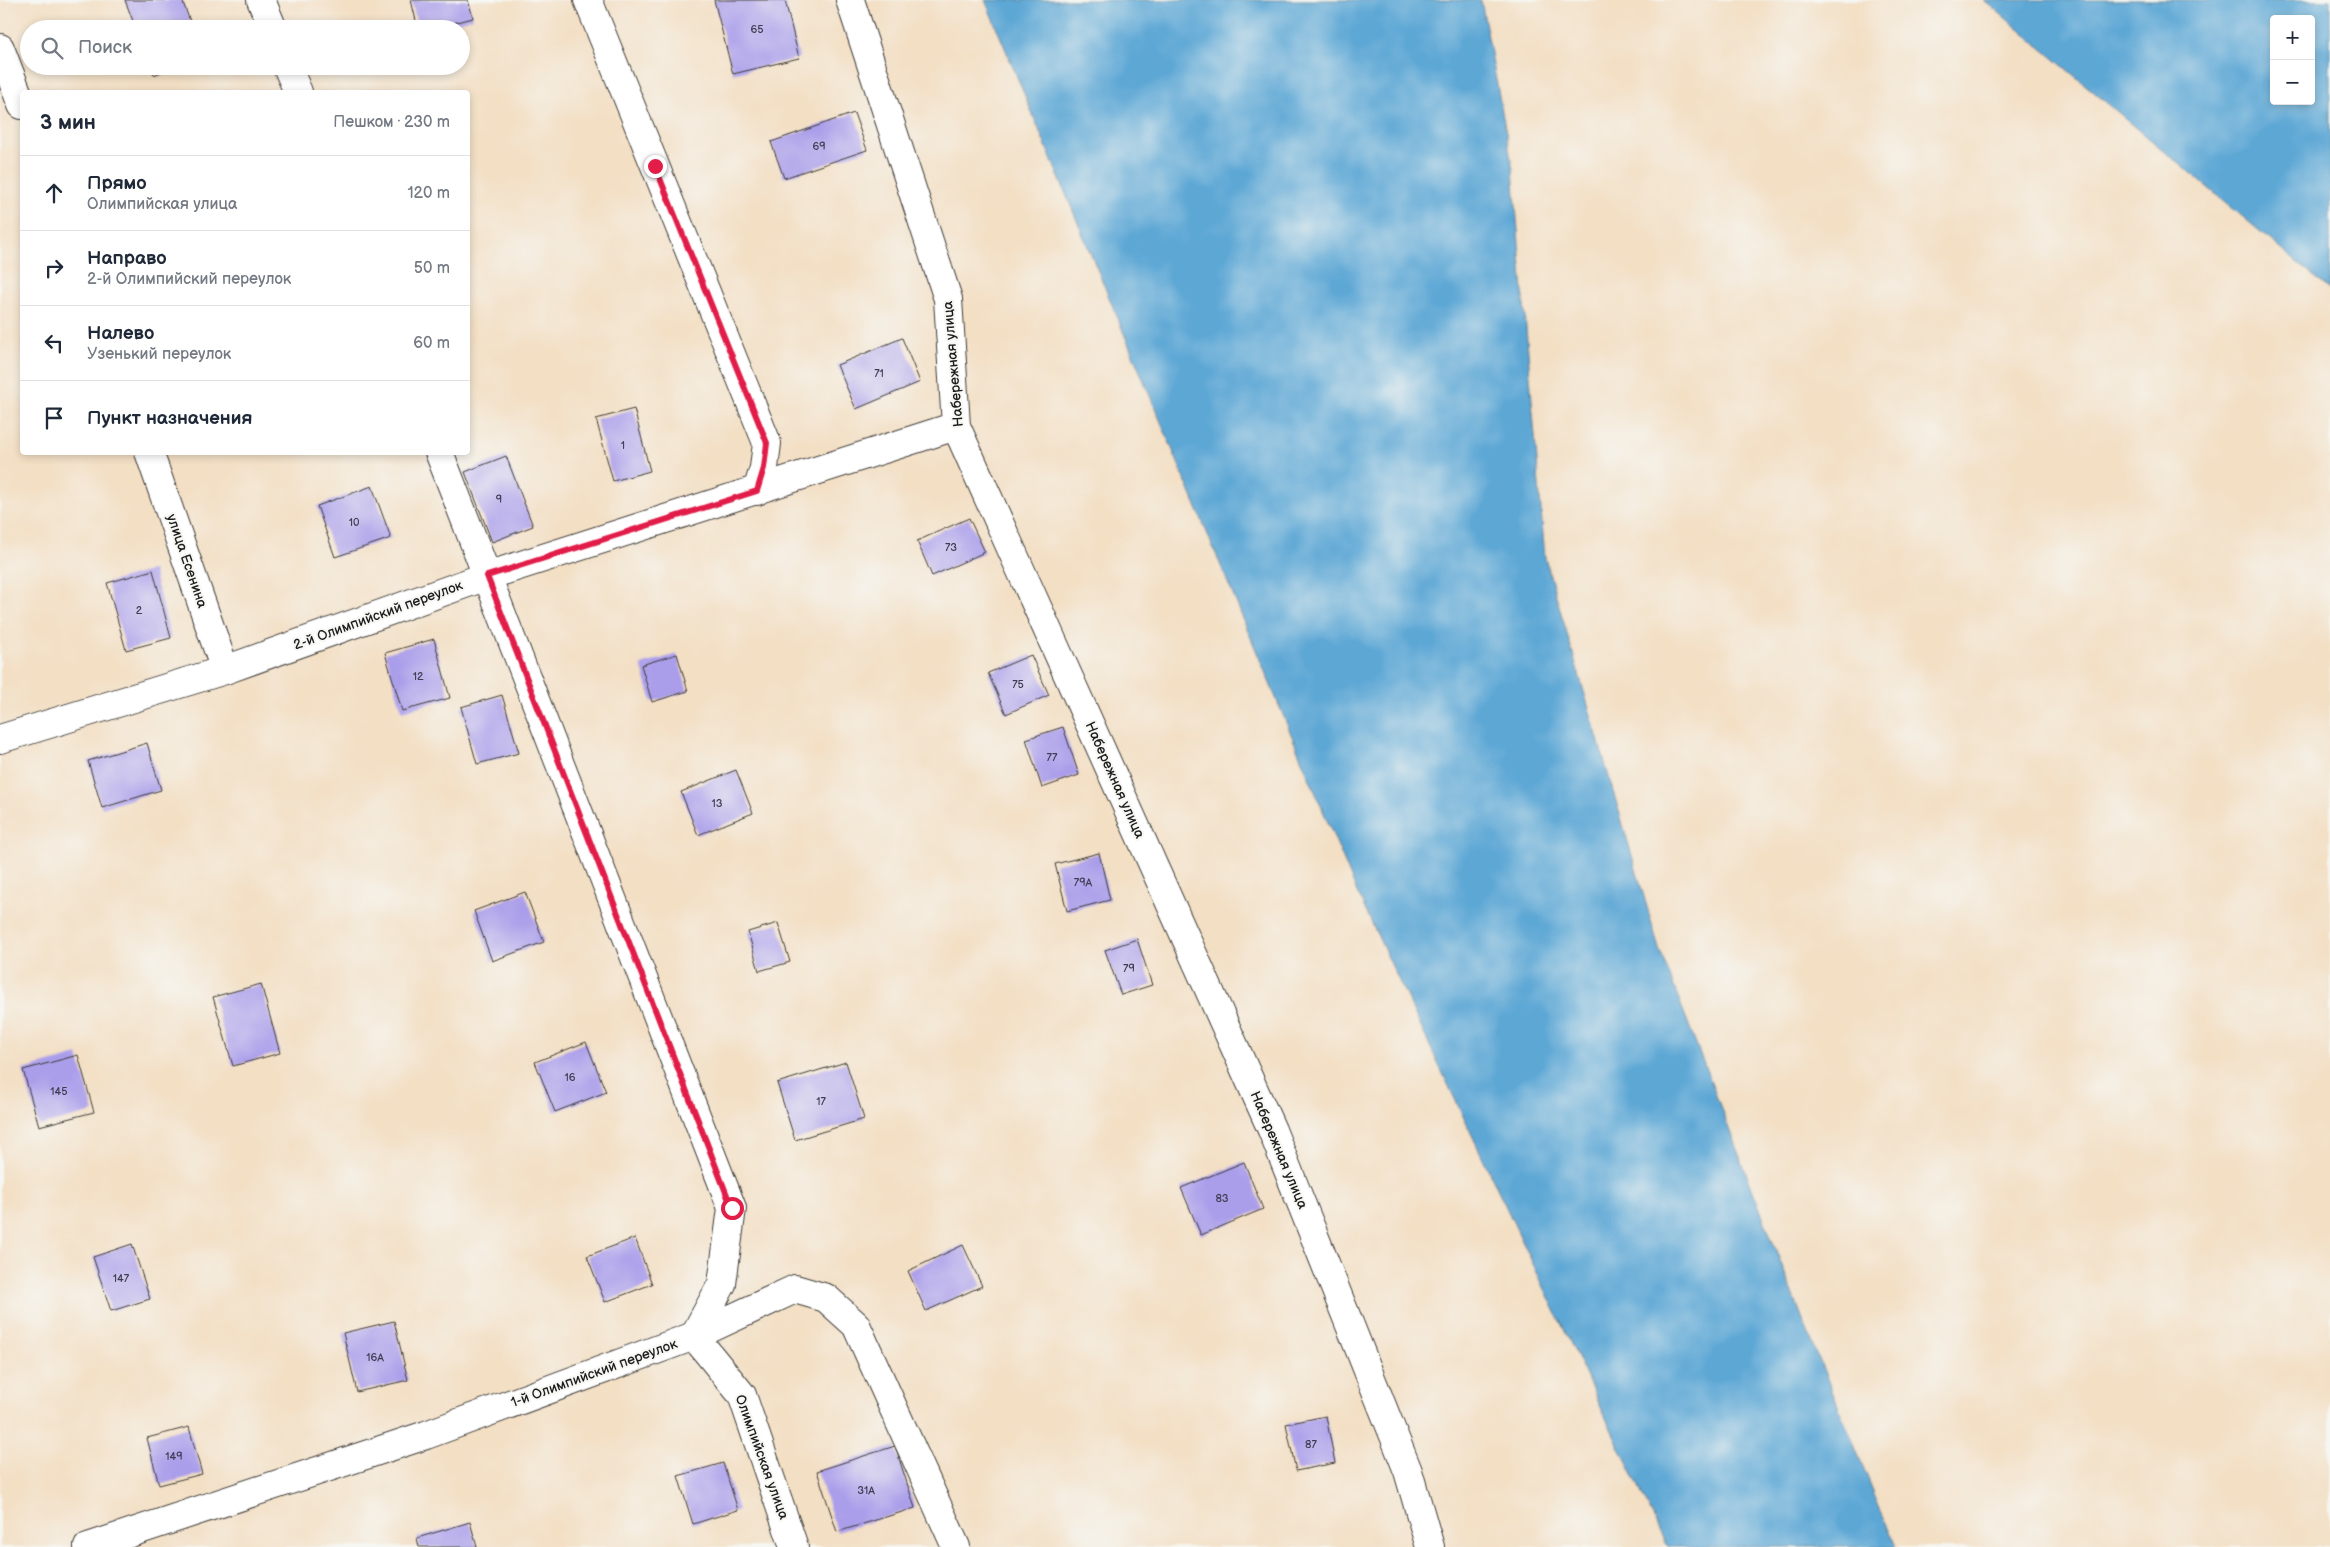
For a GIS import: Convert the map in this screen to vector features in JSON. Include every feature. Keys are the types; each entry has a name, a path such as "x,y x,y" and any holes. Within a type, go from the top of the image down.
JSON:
{"street":[{"path":"261,0 269,20"},
{"path":"588,0 767,443 764,468 757,491"},
{"name":"Набережная улица","path":"850,0 948,299 956,426 1272,1130 1408,1471 1430,1547"},
{"path":"0,48 20,100"},
{"path":"291,75 297,90"},
{"name":"2-й Олимпийский переулок","path":"0,739 225,670 487,576 956,426"},
{"name":"улица Есенина","path":"150,455 225,670"},
{"path":"440,455 732,1208 722,1284 694,1336"},
{"name":"1-й Олимпийский переулок","path":"88,1547 426,1435 694,1336 795,1289 826,1298 856,1325 956,1547"},
{"name":"Олимпийская улица","path":"694,1336 742,1395 794,1547"}],"water":[{"path":"985,0 1481,0 1513,170 1545,558 1659,948 1805,1325 1896,1547 1667,1547 1356,890"},
{"path":"1984,0 2330,0 2330,290"}],"building":[{"path":"125,0 182,0 190,20 133,20"},
{"path":"411,0 468,0 473,18 465,20 416,20"},
{"path":"714,0 785,0 799,58 733,74"},
{"path":"854,113 867,150 784,178 771,142"},
{"path":"902,338 920,382 856,409 837,365"},
{"path":"634,409 650,471 613,481 596,419"},
{"path":"506,456 533,526 492,542 465,472"},
{"path":"372,486 391,538 335,557 317,506"},
{"path":"969,518 985,552 932,576 917,541"},
{"path":"153,570 171,638 126,650 107,583"},
{"path":"434,639 450,698 402,711 385,653"},
{"path":"677,654 688,691 652,702 641,665"},
{"path":"1031,655 1049,695 1006,714 988,673"},
{"path":"502,695 519,753 477,764 461,707"},
{"path":"1063,727 1079,775 1042,788 1026,739"},
{"path":"147,743 161,790 102,808 88,761"},
{"path":"736,770 753,813 698,835 681,792"},
{"path":"1099,853 1110,900 1067,911 1055,864"},
{"path":"525,892 544,942 492,961 474,911"},
{"path":"778,923 790,962 759,971 748,932"},
{"path":"1137,939 1152,985 1121,995 1105,950"},
{"path":"261,984 280,1053 233,1066 213,997"},
{"path":"586,1042 606,1092 555,1112 535,1062"},
{"path":"78,1055 94,1112 39,1126 23,1070"},
{"path":"846,1062 864,1119 795,1140 777,1083"},
{"path":"1244,1162 1263,1209 1201,1235 1181,1188"},
{"path":"635,1238 652,1284 605,1302 587,1256"},
{"path":"132,1244 150,1299 111,1311 93,1257"},
{"path":"963,1245 982,1286 926,1311 908,1271"},
{"path":"394,1321 408,1380 357,1392 343,1333"},
{"path":"1326,1416 1335,1463 1296,1471 1286,1424"},
{"path":"189,1427 202,1474 159,1485 147,1438"},
{"path":"895,1446 915,1508 837,1532 817,1471"},
{"path":"723,1463 738,1510 693,1524 678,1476"},
{"path":"470,1522 477,1547 419,1547 417,1538"}],"route":[{"path":"655,166 767,443 764,468 757,491 487,576 732,1208"}]}
